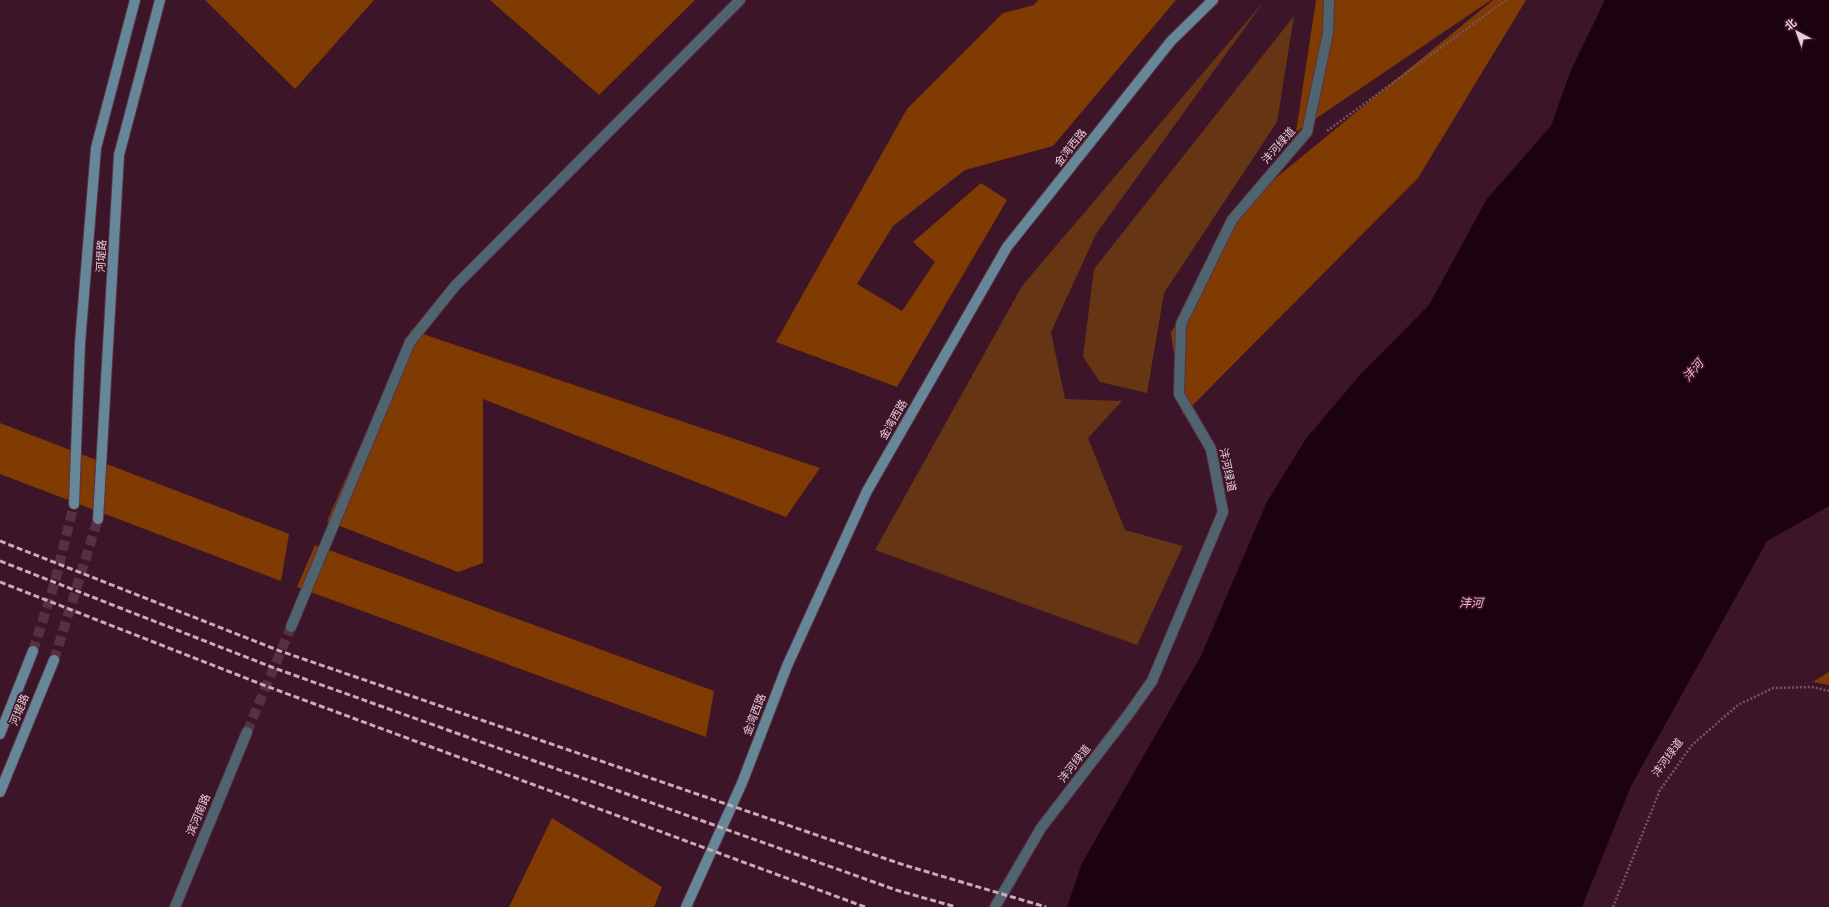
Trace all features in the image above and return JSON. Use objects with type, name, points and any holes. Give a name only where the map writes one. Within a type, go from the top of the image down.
[{"type":"main road","name":"河堤路","points":[[74,504],[80,343],[96,148],[135,0]]},
{"type":"main road","name":"河堤路","points":[[98,519],[119,155],[160,0]]},
{"type":"main road","name":"金湾西路","points":[[686,907],[742,783],[787,666],[867,491],[1007,246],[1171,41],[1213,0]]},
{"type":"main road","name":"河堤路","points":[[0,734],[33,651]]},
{"type":"main road","name":"河堤路","points":[[0,792],[54,660]]},
{"type":"street","points":[[291,627],[410,342],[455,286],[740,0]]},
{"type":"street","name":"沣河绿道","points":[[995,907],[1041,828],[1128,715],[1152,681],[1223,512],[1211,449],[1179,394],[1181,324],[1232,220],[1307,132],[1328,33],[1329,0]]},
{"type":"street","name":"滨河南路","points":[[175,907],[247,732]]},
{"type":"path","points":[[1323,134],[1506,0]]},
{"type":"path","name":"沣河绿道","points":[[1613,907],[1660,790],[1692,745],[1738,705],[1773,688],[1812,687],[1829,691]]},
{"type":"shaded area","points":[[205,0],[374,0],[295,89]]},
{"type":"shaded area","points":[[490,0],[695,0],[599,95]]},
{"type":"shaded area","points":[[1038,0],[1176,0],[1053,146],[965,170],[893,226],[857,284],[902,311],[935,262],[913,242],[981,183],[1007,200],[897,387],[776,342],[907,109],[1003,13],[1034,5]]},
{"type":"shaded area","points":[[1265,0],[1096,234],[1051,332],[1065,399],[1122,401],[1088,438],[1125,530],[1183,546],[1137,645],[875,550],[1022,286]]},
{"type":"shaded area","points":[[1316,0],[1491,0],[1296,132]]},
{"type":"shaded area","points":[[1493,0],[1526,0],[1418,178],[1183,415],[1171,333],[1238,209]]},
{"type":"shaded area","points":[[1294,16],[1277,122],[1164,293],[1147,393],[1100,382],[1083,357],[1094,269]]},
{"type":"shaded area","points":[[411,330],[820,468],[786,517],[483,399],[483,563],[458,572],[327,521]]},
{"type":"shaded area","points":[[0,423],[289,534],[281,581],[0,474]]},
{"type":"shaded area","points":[[315,545],[714,691],[706,737],[297,587]]},
{"type":"shaded area","points":[[1829,672],[1829,685],[1813,682]]},
{"type":"shaded area","points":[[552,818],[662,887],[654,907],[509,907]]},
{"type":"water","name":"沣河","points":[[1605,0],[1829,0],[1829,506],[1767,541],[1631,786],[1582,907],[1067,907],[1082,863],[1201,656],[1267,502],[1305,440],[1359,376],[1429,305],[1487,199],[1551,126],[1571,70]]},
{"type":"tunnel","points":[[33,651],[55,582],[74,504]]},
{"type":"tunnel","points":[[54,660],[98,519]]},
{"type":"tunnel","points":[[247,732],[291,627]]},
{"type":"railway","points":[[0,541],[280,651],[904,865],[1046,907]]},
{"type":"railway","points":[[0,561],[274,668],[896,890],[956,907]]},
{"type":"railway","points":[[0,582],[266,686],[865,907]]}]
